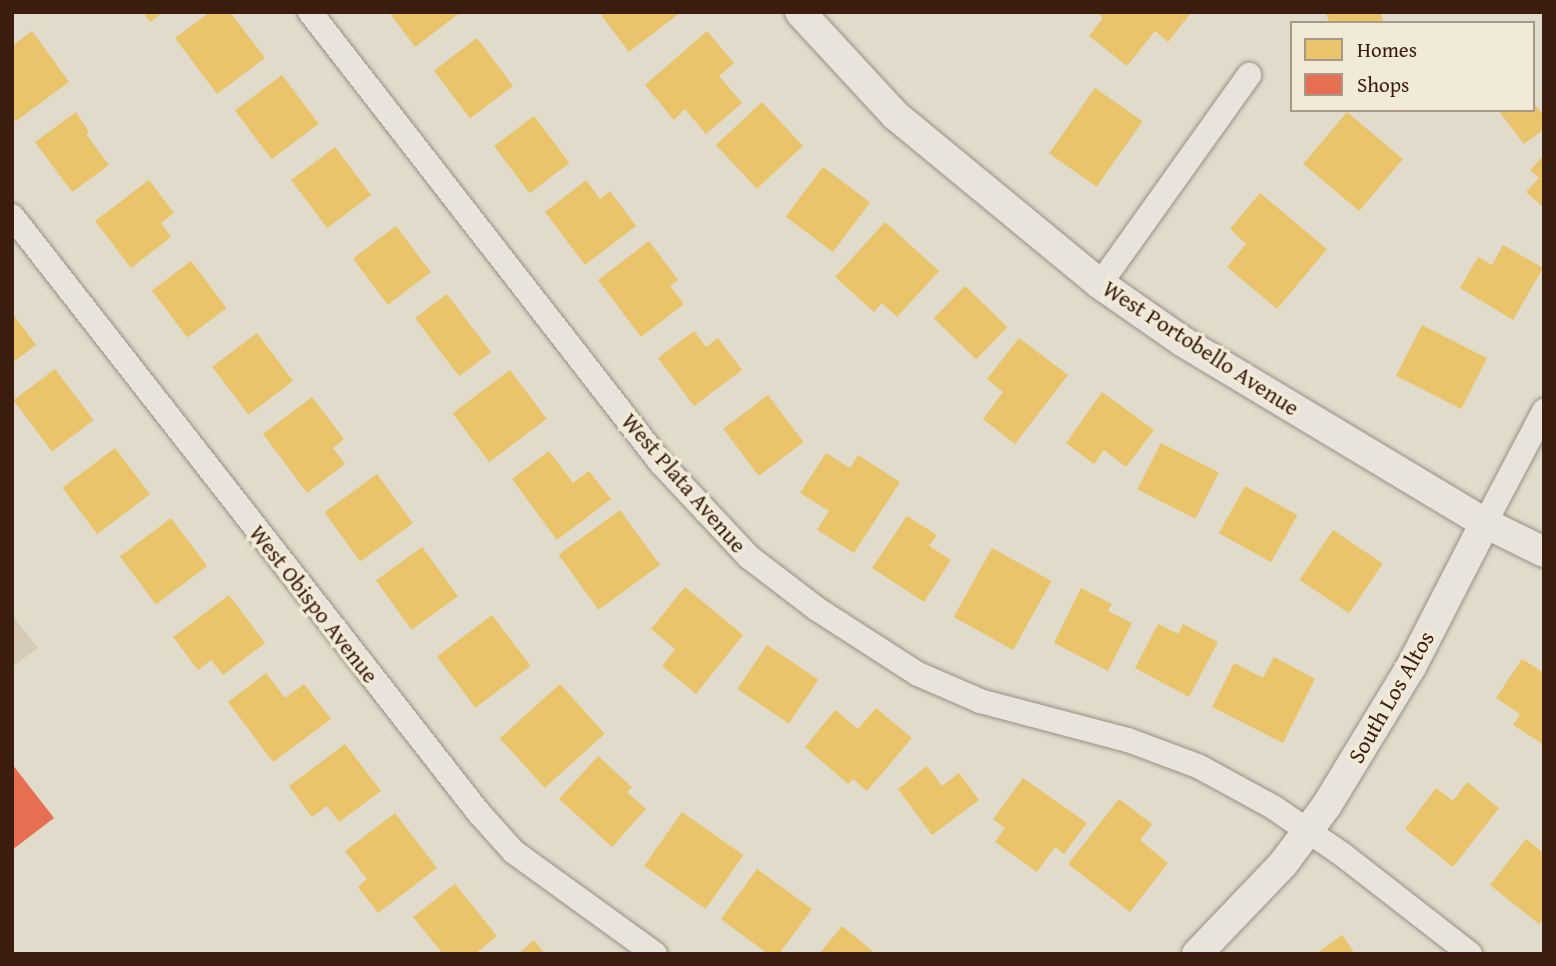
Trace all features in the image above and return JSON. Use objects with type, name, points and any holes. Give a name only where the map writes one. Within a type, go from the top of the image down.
[{"type":"street","name":"West Plata Avenue","points":[[310,12],[661,463],[749,557],[817,608],[918,674],[980,701],[1128,740],[1198,766],[1273,807],[1470,954]]},
{"type":"street","name":"West Portobello Avenue","points":[[800,12],[895,115],[1100,284],[1182,341],[1485,523],[1544,552]]},
{"type":"street","points":[[1100,284],[1249,75]]},
{"type":"street","name":"West Obispo Avenue","points":[[12,216],[479,813],[514,852],[655,954]]},
{"type":"street","name":"South Los Altos","points":[[1197,954],[1283,864],[1308,831],[1412,667],[1544,411]]},
{"type":"shaded area","points":[[12,615],[38,648],[12,667]]},
{"type":"building: Homes","points":[[143,12],[163,12],[150,22]]},
{"type":"building: Homes","points":[[210,12],[230,12],[265,58],[217,94],[175,38]]},
{"type":"building: Homes","points":[[389,12],[461,12],[415,47]]},
{"type":"building: Homes","points":[[599,12],[681,12],[629,52]]},
{"type":"building: Homes","points":[[1096,12],[1190,14],[1168,42],[1155,31],[1127,66],[1089,36],[1103,18]]},
{"type":"building: Homes","points":[[1325,12],[1380,12],[1383,21],[1329,21]]},
{"type":"building: Homes","points":[[32,31],[69,82],[16,121],[12,116],[12,46]]},
{"type":"building: Homes","points":[[707,31],[734,63],[719,76],[742,103],[706,134],[685,109],[674,120],[645,85]]},
{"type":"building: Homes","points":[[477,38],[513,86],[470,118],[434,70]]},
{"type":"building: Homes","points":[[282,75],[319,124],[272,159],[235,111]]},
{"type":"building: Homes","points":[[1095,88],[1143,121],[1097,187],[1049,154]]},
{"type":"building: Homes","points":[[762,102],[803,146],[757,189],[716,145]]},
{"type":"building: Homes","points":[[1535,105],[1544,116],[1544,129],[1524,144],[1500,112],[1535,112]]},
{"type":"building: Homes","points":[[76,112],[89,132],[86,134],[109,165],[72,192],[35,142]]},
{"type":"building: Homes","points":[[1347,112],[1403,159],[1359,211],[1303,164]]},
{"type":"building: Homes","points":[[534,116],[570,163],[530,193],[494,146]]},
{"type":"building: Homes","points":[[335,147],[371,195],[327,228],[291,180]]},
{"type":"building: Homes","points":[[1544,155],[1544,208],[1526,192],[1539,178],[1530,170]]},
{"type":"building: Homes","points":[[823,167],[870,203],[833,252],[786,217]]},
{"type":"building: Homes","points":[[149,180],[174,213],[161,223],[171,237],[131,268],[95,221]]},
{"type":"building: Homes","points":[[586,180],[600,199],[610,191],[636,226],[585,265],[545,212]]},
{"type":"building: Homes","points":[[1260,193],[1327,249],[1277,309],[1227,267],[1246,244],[1230,229]]},
{"type":"building: Homes","points":[[885,222],[939,271],[897,317],[882,303],[874,312],[835,277]]},
{"type":"building: Homes","points":[[396,226],[431,272],[388,305],[353,258]]},
{"type":"building: Homes","points":[[649,241],[678,280],[670,286],[684,304],[641,337],[598,280]]},
{"type":"building: Homes","points":[[1503,245],[1543,268],[1513,320],[1460,288],[1478,257],[1492,265]]},
{"type":"building: Homes","points":[[191,261],[227,308],[187,338],[152,290]]},
{"type":"building: Homes","points":[[965,286],[1007,327],[976,359],[934,318]]},
{"type":"building: Homes","points":[[447,294],[491,352],[459,376],[415,318]]},
{"type":"building: Homes","points":[[12,313],[36,345],[12,363]]},
{"type":"building: Homes","points":[[1422,325],[1487,358],[1461,409],[1396,376]]},
{"type":"building: Homes","points":[[694,331],[706,347],[718,338],[742,370],[694,406],[658,358]]},
{"type":"building: Homes","points":[[257,333],[293,381],[248,415],[212,367]]},
{"type":"building: Homes","points":[[1019,338],[1068,375],[1015,444],[983,419],[1003,392],[987,379]]},
{"type":"building: Homes","points":[[55,369],[94,420],[52,451],[13,400]]},
{"type":"building: Homes","points":[[510,370],[547,419],[489,462],[452,413]]},
{"type":"building: Homes","points":[[1102,392],[1154,430],[1126,467],[1104,450],[1094,464],[1066,443]]},
{"type":"building: Homes","points":[[768,395],[804,442],[759,476],[723,429]]},
{"type":"building: Homes","points":[[312,397],[344,439],[333,448],[345,464],[307,493],[263,434]]},
{"type":"building: Homes","points":[[1161,443],[1219,473],[1195,519],[1137,489]]},
{"type":"building: Homes","points":[[115,448],[150,494],[97,534],[62,488]]},
{"type":"building: Homes","points":[[549,451],[573,483],[589,471],[611,499],[557,540],[512,479]]},
{"type":"building: Homes","points":[[826,453],[850,468],[858,455],[900,482],[854,553],[817,530],[829,511],[800,493]]},
{"type":"building: Homes","points":[[377,474],[413,523],[360,562],[324,512]]},
{"type":"building: Homes","points":[[1245,486],[1297,515],[1271,562],[1219,533]]},
{"type":"building: Homes","points":[[620,510],[660,565],[598,610],[559,555]]},
{"type":"building: Homes","points":[[907,516],[937,535],[929,546],[951,560],[924,602],[872,568]]},
{"type":"building: Homes","points":[[171,518],[207,566],[156,604],[120,557]]},
{"type":"building: Homes","points":[[1333,530],[1383,564],[1349,613],[1299,580]]},
{"type":"building: Homes","points":[[422,547],[458,596],[412,630],[376,581]]},
{"type":"building: Homes","points":[[992,548],[1051,581],[1013,650],[954,617]]},
{"type":"building: Homes","points":[[685,587],[743,635],[696,694],[662,666],[675,649],[651,629]]},
{"type":"building: Homes","points":[[1081,588],[1112,604],[1108,611],[1132,623],[1108,671],[1054,643]]},
{"type":"building: Homes","points":[[229,595],[265,643],[223,675],[211,660],[198,670],[173,637]]},
{"type":"building: Homes","points":[[492,615],[531,666],[475,708],[437,657]]},
{"type":"building: Homes","points":[[1158,624],[1178,634],[1183,624],[1218,642],[1189,697],[1135,668]]},
{"type":"building: Homes","points":[[767,645],[818,680],[789,724],[737,689]]},
{"type":"building: Homes","points":[[1274,657],[1315,679],[1283,743],[1212,707],[1234,663],[1263,678]]},
{"type":"building: Homes","points":[[1522,659],[1544,673],[1544,745],[1513,725],[1520,714],[1496,698]]},
{"type":"building: Homes","points":[[266,673],[285,698],[304,684],[331,719],[273,762],[228,702]]},
{"type":"building: Homes","points":[[560,684],[605,734],[545,788],[500,738]]},
{"type":"building: Homes","points":[[876,708],[912,738],[867,791],[853,779],[848,784],[805,747],[835,710],[858,729]]},
{"type":"building: Homes","points":[[345,744],[381,791],[339,822],[327,806],[312,817],[289,786]]},
{"type":"building: Homes","points":[[598,756],[632,787],[627,792],[646,809],[612,847],[559,799]]},
{"type":"building: Homes","points":[[927,766],[942,786],[959,773],[979,800],[932,835],[898,789]]},
{"type":"building: Homes","points":[[1023,778],[1087,823],[1064,854],[1055,847],[1037,872],[995,842],[1005,828],[993,819]]},
{"type":"building: Homes","points":[[1467,782],[1499,808],[1453,867],[1405,829],[1436,788],[1453,801]]},
{"type":"building: Homes","points":[[1119,799],[1152,824],[1140,840],[1168,863],[1130,912],[1068,864]]},
{"type":"building: Homes","points":[[682,812],[743,855],[706,909],[644,866]]},
{"type":"building: Homes","points":[[395,813],[437,868],[378,913],[358,887],[367,879],[345,851]]},
{"type":"building: Homes","points":[[1526,839],[1544,853],[1544,918],[1539,924],[1490,885]]},
{"type":"building: Homes","points":[[757,869],[812,909],[779,954],[768,954],[721,919]]},
{"type":"building: Homes","points":[[455,884],[497,936],[475,954],[443,954],[413,917]]},
{"type":"building: Homes","points":[[842,926],[876,954],[819,954]]},
{"type":"building: Homes","points":[[1342,935],[1355,954],[1316,954]]},
{"type":"building: Homes","points":[[534,940],[545,954],[518,954]]},
{"type":"building: Shops","points":[[12,764],[54,818],[12,850]]}]
